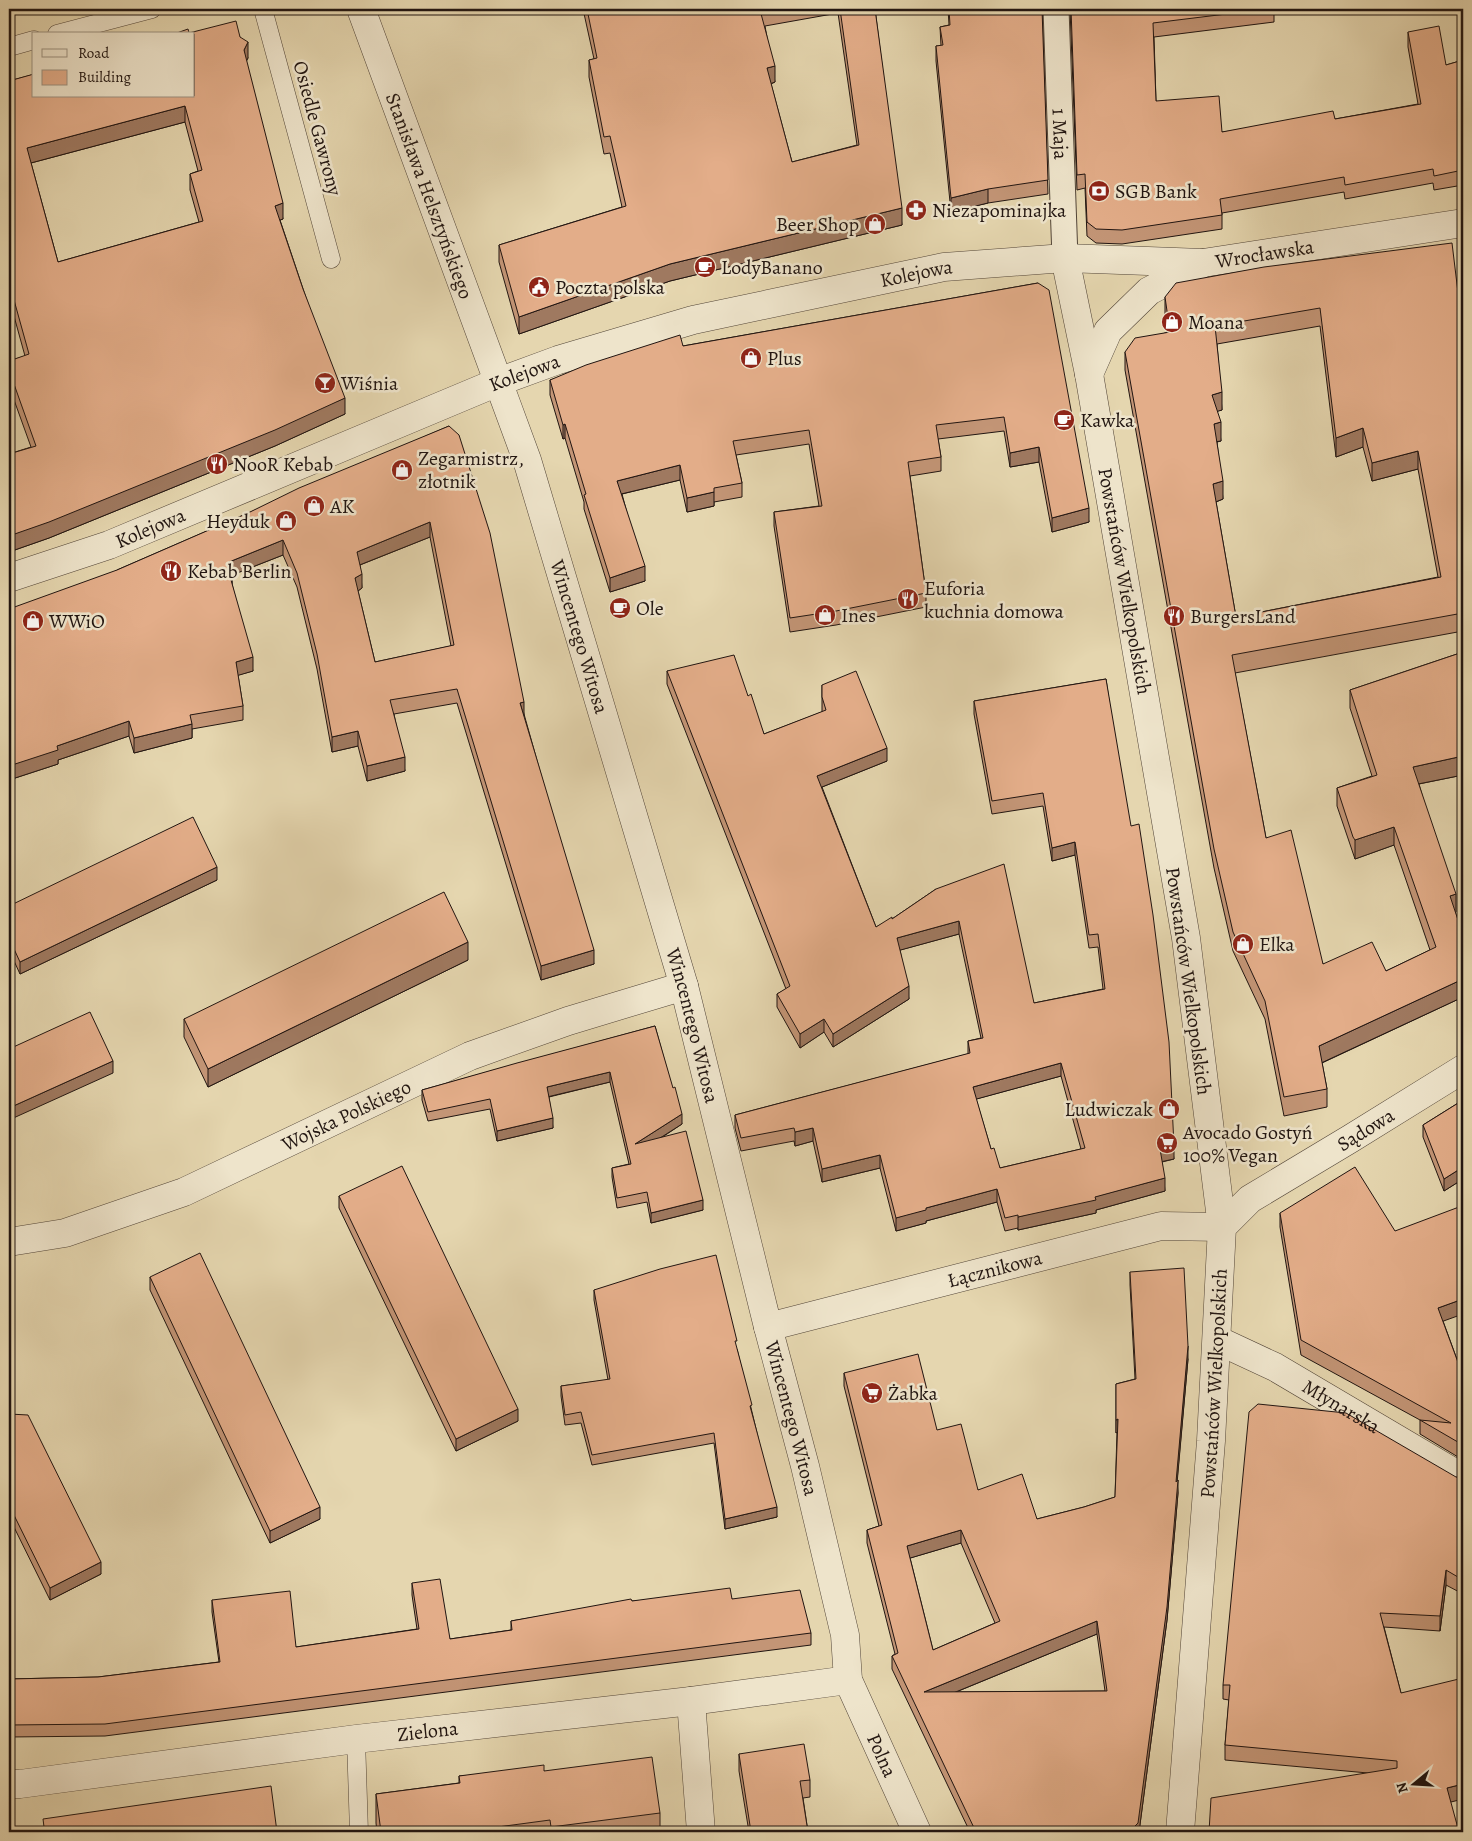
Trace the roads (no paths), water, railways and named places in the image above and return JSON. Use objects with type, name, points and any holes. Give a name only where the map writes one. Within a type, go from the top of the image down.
[{"type":"street","name":"Stanisława Helsztyńskiego","points":[[361,9],[498,382]]},
{"type":"street","name":"1 Maja","points":[[1056,9],[1065,258]]},
{"type":"street","name":"Wrocławska","points":[[1065,258],[1203,263],[1463,223]]},
{"type":"street","name":"Kolejowa","points":[[9,578],[109,545],[498,382],[558,360],[693,320],[944,267],[1065,258]]},
{"type":"street","name":"Powstańców Wielkopolskich","points":[[1065,258],[1089,374],[1186,938],[1222,1227],[1217,1340],[1180,1832]]},
{"type":"street","points":[[1089,374],[1108,331],[1149,290],[1203,263]]},
{"type":"street","name":"Wincentego Witosa","points":[[498,382],[526,460],[684,986],[768,1327],[805,1466],[845,1635],[848,1680]]},
{"type":"street","name":"Wojska Polskiego","points":[[9,1242],[65,1233],[184,1192],[470,1056],[568,1021],[684,986]]},
{"type":"street","name":"Sądowa","points":[[1222,1227],[1250,1198],[1350,1139],[1463,1068]]},
{"type":"street","name":"Łącznikowa","points":[[768,1327],[1161,1226],[1222,1227]]},
{"type":"street","name":"Młynarska","points":[[1217,1340],[1275,1367],[1463,1478]]},
{"type":"street","name":"Zielona","points":[[9,1784],[356,1739],[691,1701],[848,1680]]},
{"type":"street","name":"Polna","points":[[848,1680],[917,1832]]},
{"type":"street","points":[[691,1701],[701,1832]]},
{"type":"lane","points":[[65,32],[152,9]]},
{"type":"lane","name":"Osiedle Gawrony","points":[[263,9],[331,259]]},
{"type":"lane","points":[[9,46],[32,40]]},
{"type":"lane","points":[[356,1739],[359,1832]]},
{"type":"place","name":"SGB Bank","points":[[1099,191]]},
{"type":"place","name":"Niezapominajka","points":[[916,210]]},
{"type":"place","name":"Beer Shop","points":[[875,224]]},
{"type":"place","name":"LodyBanano","points":[[705,267]]},
{"type":"place","name":"Poczta polska","points":[[539,287]]},
{"type":"place","name":"Moana","points":[[1172,322]]},
{"type":"place","name":"Plus","points":[[751,358]]},
{"type":"place","name":"Wiśnia","points":[[325,383]]},
{"type":"place","name":"Kawka","points":[[1064,420]]},
{"type":"place","name":"NooR Kebab","points":[[217,464]]},
{"type":"place","name":"Zegarmistrz, złotnik","points":[[402,470]]},
{"type":"place","name":"AK","points":[[314,506]]},
{"type":"place","name":"Heyduk","points":[[286,521]]},
{"type":"place","name":"Kebab Berlin","points":[[171,571]]},
{"type":"place","name":"Euforia kuchnia domowa","points":[[908,599]]},
{"type":"place","name":"Ole","points":[[620,608]]},
{"type":"place","name":"Ines","points":[[825,615]]},
{"type":"place","name":"BurgersLand","points":[[1174,616]]},
{"type":"place","name":"WWiO","points":[[33,621]]},
{"type":"place","name":"Elka","points":[[1243,944]]},
{"type":"place","name":"Ludwiczak","points":[[1169,1109]]},
{"type":"place","name":"Avocado Gostyń 100% Vegan","points":[[1167,1143]]},
{"type":"place","name":"Żabka","points":[[872,1393]]}]
